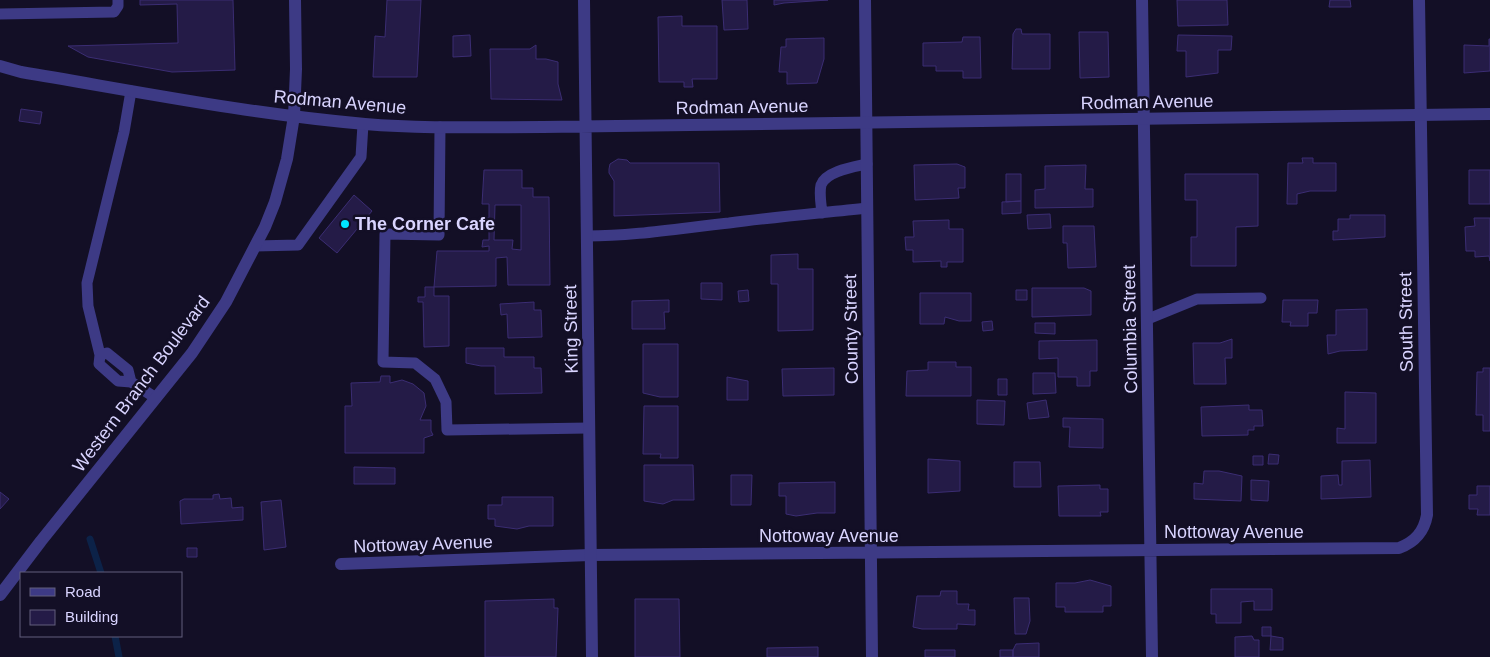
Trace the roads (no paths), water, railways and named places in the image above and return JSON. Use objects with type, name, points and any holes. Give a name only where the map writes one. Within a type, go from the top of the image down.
[{"type":"street","name":"Western Branch Boulevard","points":[[0,595],[192,353],[226,302],[265,227],[275,202],[287,158],[294,116],[296,69],[295,0]]},
{"type":"street","name":"King Street","points":[[584,0],[592,657]]},
{"type":"street","name":"County Street","points":[[865,0],[872,657]]},
{"type":"street","name":"Columbia Street","points":[[1142,0],[1152,657]]},
{"type":"street","name":"South Street","points":[[1317,549],[1399,548],[1409,544],[1420,535],[1426,523],[1419,0]]},
{"type":"street","name":"Rodman Avenue","points":[[0,66],[21,72],[249,111],[363,124],[440,128],[1490,114]]},
{"type":"street","name":"Nottoway Avenue","points":[[341,564],[590,555],[1317,549]]},
{"type":"lane","points":[[0,14],[114,12],[118,3]]},
{"type":"lane","points":[[131,91],[124,132],[87,283],[88,306],[100,355],[107,353],[128,370],[131,382],[156,398]]},
{"type":"lane","points":[[255,246],[298,245],[361,158],[363,124]]},
{"type":"lane","points":[[440,128],[439,235],[385,234],[383,362],[415,363],[435,379],[446,402],[447,430],[589,428]]},
{"type":"lane","points":[[822,213],[820,199],[821,185],[824,180],[828,176],[841,171],[867,164]]},
{"type":"lane","points":[[587,236],[614,236],[667,231],[867,208]]},
{"type":"lane","points":[[1148,319],[1197,299],[1261,298]]},
{"type":"waterway","points":[[90,539],[101,572]]},
{"type":"waterway","points":[[115,637],[119,657]]},
{"type":"place","name":"The Corner Cafe","points":[[345,224]]}]
